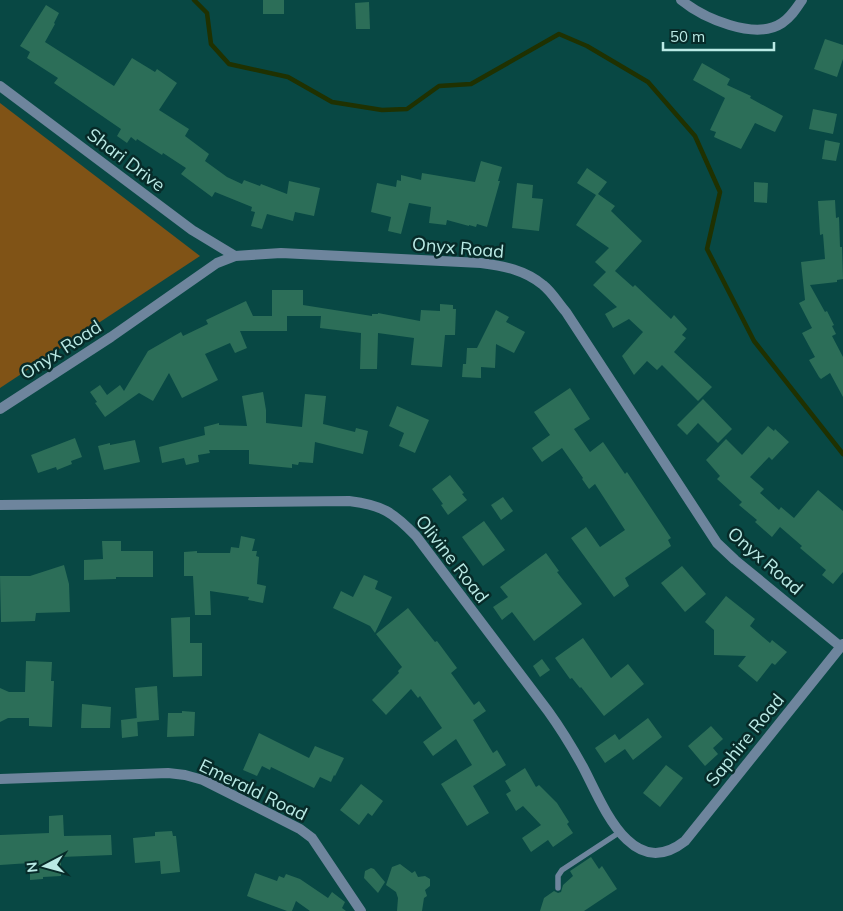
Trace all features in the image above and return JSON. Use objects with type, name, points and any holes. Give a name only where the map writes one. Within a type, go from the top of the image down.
[{"type":"street","points":[[681,0],[694,10],[730,25],[749,30],[764,30],[780,24],[792,14],[802,0]]},
{"type":"street","name":"Shari Drive","points":[[0,86],[192,230],[235,256]]},
{"type":"street","name":"Onyx Road","points":[[0,409],[111,337],[217,264],[235,256],[281,253],[481,263],[506,266],[526,273],[544,285],[566,312],[717,543],[735,560],[842,645]]},
{"type":"street","name":"Olivine Road","points":[[0,506],[349,501],[367,503],[384,509],[400,520],[416,536],[548,711],[564,734],[609,816],[620,832],[633,846],[641,850],[660,853],[669,851]]},
{"type":"street","name":"Saphire Road","points":[[669,851],[685,841],[842,645]]},
{"type":"street","name":"Emerald Road","points":[[0,779],[168,773],[203,780],[300,829],[312,838],[361,911]]},
{"type":"lane","points":[[558,888],[558,876],[562,870],[620,832]]},
{"type":"shaded area","points":[[0,103],[200,256],[0,388]]},
{"type":"building","points":[[263,0],[284,0],[284,14],[263,14]]},
{"type":"building","points":[[369,2],[370,29],[356,29],[355,3]]},
{"type":"building","points":[[46,5],[59,13],[45,42],[114,86],[132,58],[155,72],[157,69],[177,83],[159,110],[189,129],[185,136],[209,154],[205,161],[227,177],[242,184],[244,180],[287,194],[289,181],[320,188],[314,216],[295,212],[293,221],[267,214],[262,229],[251,226],[255,212],[251,211],[252,207],[215,192],[212,197],[181,174],[186,168],[163,153],[162,155],[137,139],[136,141],[131,137],[127,143],[117,136],[121,129],[54,83],[58,78],[27,58],[30,52],[20,46]]},
{"type":"building","points":[[825,39],[843,45],[843,59],[837,77],[814,69]]},
{"type":"building","points":[[702,63],[730,79],[727,85],[751,96],[750,98],[783,116],[775,132],[755,123],[741,149],[714,137],[716,132],[710,130],[725,98],[693,80]]},
{"type":"building","points":[[813,109],[837,114],[833,134],[809,129]]},
{"type":"building","points":[[825,140],[840,143],[836,161],[822,159]]},
{"type":"building","points":[[481,161],[502,167],[487,227],[477,224],[476,227],[469,226],[447,220],[446,225],[429,223],[431,207],[409,203],[401,234],[388,231],[391,217],[371,212],[377,183],[396,187],[397,180],[401,181],[401,175],[421,180],[422,173],[475,182]]},
{"type":"building","points":[[587,168],[607,182],[598,194],[615,206],[611,211],[642,241],[615,271],[633,287],[635,285],[671,319],[674,315],[687,329],[682,335],[686,338],[674,352],[712,387],[698,401],[662,365],[657,370],[647,361],[634,375],[622,356],[643,332],[629,319],[613,328],[605,314],[617,307],[593,285],[606,272],[595,262],[609,248],[576,225],[596,195],[577,183]]},
{"type":"building","points":[[754,182],[768,183],[767,203],[754,202]]},
{"type":"building","points":[[517,183],[533,185],[532,198],[543,199],[539,231],[512,228]]},
{"type":"building","points":[[835,200],[836,218],[839,217],[843,279],[837,280],[837,282],[810,285],[834,325],[832,326],[836,334],[832,336],[843,357],[843,397],[830,373],[821,379],[809,360],[815,357],[802,333],[812,328],[799,303],[805,300],[801,262],[825,259],[823,234],[820,235],[818,201]]},
{"type":"building","points":[[272,290],[303,290],[303,305],[372,316],[372,314],[378,313],[420,321],[421,310],[440,311],[440,304],[453,305],[453,309],[456,309],[455,335],[445,335],[442,367],[411,365],[414,338],[378,333],[377,369],[360,369],[361,333],[320,328],[321,316],[287,316],[287,331],[240,331],[247,348],[235,353],[230,343],[205,354],[218,380],[182,398],[169,373],[153,401],[139,393],[105,417],[95,403],[97,402],[90,392],[100,385],[107,395],[120,385],[124,391],[148,351],[181,332],[183,336],[208,324],[206,320],[246,301],[253,316],[272,316]]},
{"type":"building","points":[[496,310],[509,317],[506,322],[525,332],[514,353],[496,344],[495,368],[481,367],[481,378],[462,377],[463,364],[466,364],[467,348],[477,348]]},
{"type":"building","points":[[570,388],[590,419],[574,429],[590,452],[603,442],[625,474],[627,472],[671,538],[668,540],[671,546],[625,578],[629,586],[614,597],[571,538],[586,527],[600,547],[625,530],[595,484],[589,489],[562,448],[542,462],[532,448],[550,435],[534,412]]},
{"type":"building","points":[[263,392],[266,423],[302,427],[305,394],[326,396],[323,424],[355,432],[356,428],[368,431],[363,454],[315,442],[313,463],[299,462],[298,465],[292,464],[292,468],[249,464],[249,450],[209,450],[210,453],[198,455],[199,462],[186,465],[184,458],[162,463],[159,447],[205,435],[204,427],[219,423],[219,425],[247,426],[242,396]]},
{"type":"building","points":[[703,399],[732,429],[718,443],[698,423],[687,435],[677,425]]},
{"type":"building","points":[[397,406],[429,420],[415,453],[399,446],[404,433],[389,426]]},
{"type":"building","points":[[768,426],[774,431],[775,429],[789,442],[772,460],[769,457],[750,477],[764,489],[760,493],[779,510],[781,507],[794,518],[818,490],[843,511],[843,572],[833,584],[822,575],[826,570],[800,548],[802,546],[780,527],[772,537],[755,522],[757,520],[739,505],[742,502],[717,479],[720,476],[706,460],[726,439],[742,455]]},
{"type":"building","points":[[75,438],[82,457],[71,461],[72,464],[57,470],[56,467],[38,473],[31,455]]},
{"type":"building","points":[[135,440],[140,462],[104,470],[98,446]]},
{"type":"building","points":[[450,475],[467,500],[448,515],[441,505],[443,504],[432,489]]},
{"type":"building","points":[[503,497],[513,511],[501,520],[491,505]]},
{"type":"building","points":[[484,521],[505,550],[483,566],[462,537]]},
{"type":"building","points":[[241,536],[255,539],[252,551],[257,551],[256,556],[259,557],[257,584],[266,586],[263,603],[248,600],[249,597],[210,591],[211,615],[195,615],[193,576],[184,576],[184,552],[230,553],[231,547],[239,548]]},
{"type":"building","points":[[102,541],[121,541],[121,551],[153,551],[153,577],[116,577],[116,579],[84,580],[84,560],[103,559]]},
{"type":"building","points":[[546,553],[559,571],[557,572],[582,604],[534,641],[512,612],[502,620],[493,607],[508,597],[500,587]]},
{"type":"building","points":[[64,565],[69,584],[70,612],[36,613],[35,621],[1,622],[0,576],[30,576]]},
{"type":"building","points":[[682,566],[706,594],[685,612],[661,583]]},
{"type":"building","points":[[364,575],[378,581],[375,589],[392,597],[375,633],[370,626],[333,608],[341,591],[353,597]]},
{"type":"building","points":[[726,596],[755,619],[750,626],[770,643],[772,640],[787,652],[775,665],[772,663],[757,682],[738,666],[746,656],[714,655],[714,630],[705,622]]},
{"type":"building","points":[[408,608],[435,642],[437,641],[457,668],[451,673],[474,705],[479,701],[486,711],[473,720],[493,753],[497,750],[506,765],[473,786],[489,813],[467,826],[441,784],[472,765],[456,739],[433,756],[423,742],[442,728],[420,696],[418,698],[411,689],[386,715],[372,700],[399,673],[398,671],[402,667],[376,634]]},
{"type":"building","points":[[190,617],[190,643],[202,643],[202,676],[173,677],[171,618]]},
{"type":"building","points":[[583,638],[611,678],[628,664],[644,684],[604,716],[581,687],[572,678],[570,679],[555,658]]},
{"type":"building","points":[[542,659],[550,670],[540,677],[533,666]]},
{"type":"building","points":[[26,661],[52,662],[51,681],[54,681],[52,727],[29,726],[29,718],[8,718],[0,722],[0,688],[9,692],[25,692]]},
{"type":"building","points":[[157,686],[159,720],[137,722],[135,688]]},
{"type":"building","points":[[82,704],[111,707],[110,728],[81,728]]},
{"type":"building","points":[[182,711],[195,712],[194,736],[167,737],[168,713],[182,713]]},
{"type":"building","points":[[137,718],[138,736],[122,738],[121,720]]},
{"type":"building","points":[[648,718],[662,737],[633,760],[625,749],[605,763],[595,748],[615,734],[619,740]]},
{"type":"building","points":[[711,726],[723,739],[713,748],[718,754],[705,766],[688,746]]},
{"type":"building","points":[[259,733],[309,758],[315,746],[344,758],[331,782],[320,777],[314,788],[271,767],[270,770],[262,766],[257,776],[243,770]]},
{"type":"building","points":[[666,765],[683,778],[660,807],[643,793]]},
{"type":"building","points":[[525,768],[536,787],[539,785],[557,803],[569,822],[567,824],[573,833],[553,847],[548,840],[531,852],[522,838],[541,825],[523,806],[516,811],[506,794],[511,791],[505,781]]},
{"type":"building","points":[[361,784],[383,801],[372,816],[368,813],[359,825],[340,810]]},
{"type":"building","points":[[63,815],[64,836],[111,835],[112,855],[61,857],[61,876],[43,877],[43,879],[30,880],[30,863],[0,865],[0,835],[49,833],[49,816]]},
{"type":"building","points":[[172,831],[173,836],[176,836],[180,872],[161,874],[160,861],[135,863],[133,838],[155,836],[155,832]]},
{"type":"building","points":[[591,857],[599,869],[602,866],[617,889],[584,911],[540,911],[544,898],[554,891],[561,892],[563,885],[573,876],[570,871]]},
{"type":"building","points":[[400,864],[412,873],[415,871],[418,877],[425,876],[430,879],[430,886],[425,890],[427,896],[424,898],[422,911],[397,911],[398,898],[396,892],[386,885],[392,867]]},
{"type":"building","points":[[371,868],[385,882],[378,893],[364,878],[365,871]]},
{"type":"building","points":[[255,873],[277,881],[279,876],[284,878],[286,874],[300,879],[328,898],[332,892],[345,902],[342,908],[346,911],[310,911],[296,901],[292,911],[287,911],[247,896]]},
{"type":"waterway","points":[[194,0],[207,13],[211,44],[229,64],[288,77],[332,102],[382,110],[407,109],[439,86],[471,84],[559,34],[587,46],[648,82],[695,136],[720,192],[707,249],[754,341],[843,454]]}]
